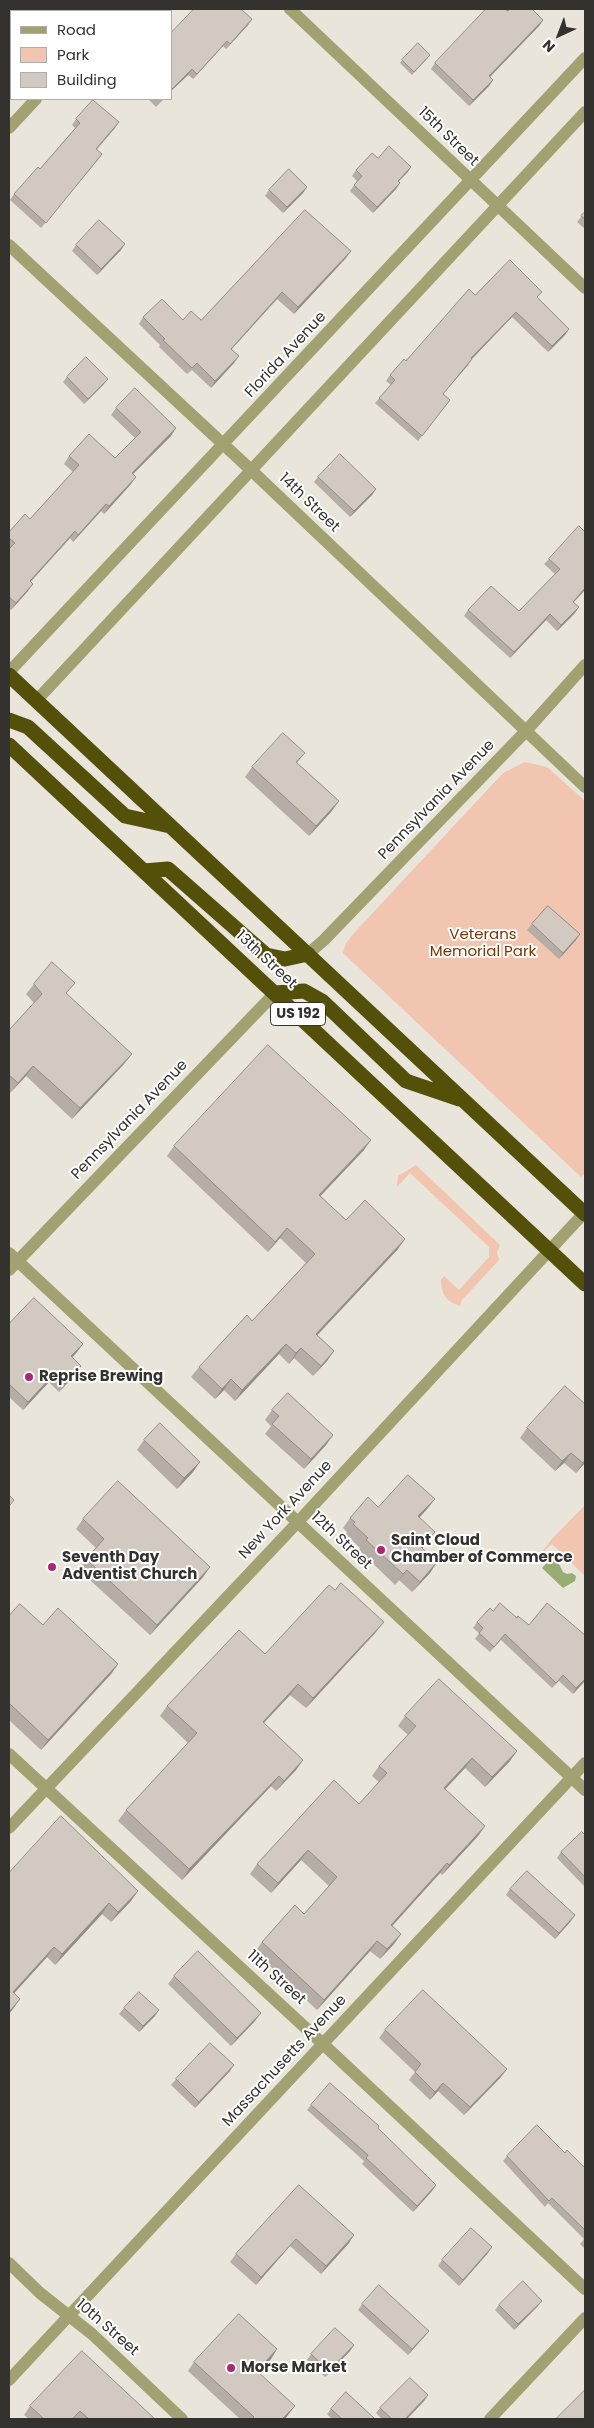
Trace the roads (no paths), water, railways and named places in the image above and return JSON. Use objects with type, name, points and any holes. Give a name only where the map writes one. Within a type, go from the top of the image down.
[{"type":"highway","points":[[9,674],[585,1213]]},
{"type":"highway","points":[[9,692],[36,701]]},
{"type":"highway","points":[[9,720],[28,728],[125,816],[172,827]]},
{"type":"highway","name":"13th Street","points":[[9,745],[585,1284]]},
{"type":"highway","points":[[144,871],[168,869],[266,955],[285,959],[308,954]]},
{"type":"highway","points":[[275,992],[304,991],[322,1001],[406,1081],[465,1101]]},
{"type":"street","name":"15th Street","points":[[290,9],[585,288]]},
{"type":"street","name":"Florida Avenue","points":[[9,674],[585,58]]},
{"type":"street","points":[[9,128],[35,100]]},
{"type":"street","points":[[36,701],[585,112]]},
{"type":"street","name":"14th Street","points":[[9,245],[224,444],[585,787]]},
{"type":"street","name":"Pennsylvania Avenue","points":[[308,954],[324,940],[526,731],[585,666]]},
{"type":"street","name":"Pennsylvania Avenue","points":[[12,1262],[275,992]]},
{"type":"street","name":"New York Avenue","points":[[9,1828],[297,1523],[585,1213]]},
{"type":"street","name":"12th Street","points":[[12,1262],[585,1790]]},
{"type":"street","name":"11th Street","points":[[9,1754],[45,1790],[323,2044],[585,2289]]},
{"type":"street","name":"Massachusetts Avenue","points":[[9,2380],[585,1763]]},
{"type":"street","name":"10th Street","points":[[9,2263],[92,2334],[182,2419]]},
{"type":"street","points":[[490,2419],[585,2318]]},
{"type":"place","name":"Reprise Brewing","points":[[29,1377]]},
{"type":"place","name":"Saint Cloud Chamber of Commerce","points":[[381,1550]]},
{"type":"place","name":"Seventh Day Adventist Church","points":[[52,1567]]},
{"type":"place","name":"Morse Market","points":[[231,2368]]},
{"type":"park label","name":"Veterans Memorial Park","points":[[483,944]]}]
